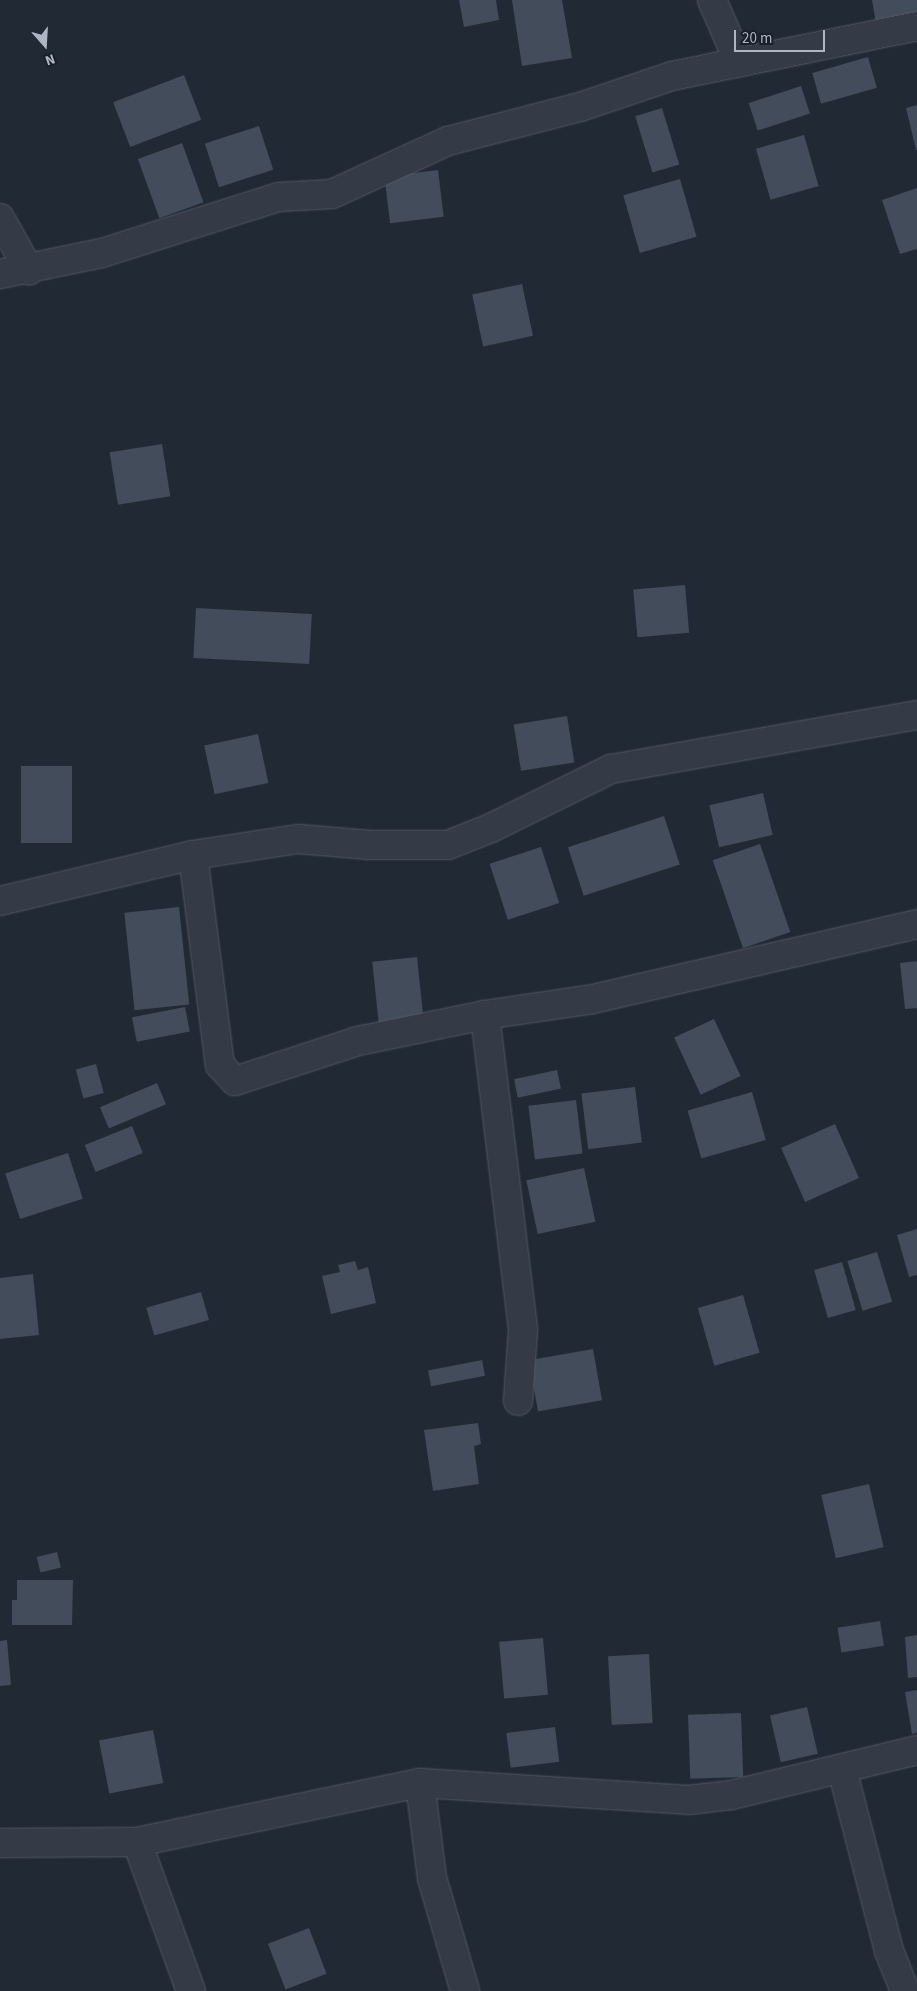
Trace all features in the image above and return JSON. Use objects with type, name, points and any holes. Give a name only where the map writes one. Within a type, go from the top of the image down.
[{"type":"street","points":[[712,0],[739,62]]},
{"type":"street","points":[[0,274],[29,270],[102,253],[279,197],[332,194],[448,141],[583,106],[672,76],[917,26]]},
{"type":"street","points":[[0,218],[29,270]]},
{"type":"street","points":[[0,901],[193,855],[298,839],[371,845],[448,845],[492,828],[611,769],[917,715]]},
{"type":"street","points":[[193,855],[220,1065],[235,1080],[358,1041],[485,1015],[593,999],[917,924]]},
{"type":"street","points":[[485,1015],[523,1330],[518,1400]]},
{"type":"street","points":[[0,1843],[138,1842],[420,1783],[688,1800],[731,1795],[792,1778],[842,1769],[917,1750]]},
{"type":"street","points":[[842,1769],[889,1951],[905,1991]]},
{"type":"street","points":[[420,1783],[432,1878],[465,1991]]},
{"type":"street","points":[[138,1842],[191,1991]]},
{"type":"building","points":[[459,0],[496,0],[499,20],[464,27]]},
{"type":"building","points":[[512,0],[562,0],[572,58],[522,66]]},
{"type":"building","points":[[872,0],[917,0],[917,16],[876,24]]},
{"type":"building","points":[[868,57],[877,88],[821,104],[812,73]]},
{"type":"building","points":[[184,75],[201,120],[130,147],[113,102]]},
{"type":"building","points":[[801,86],[810,114],[758,131],[749,103]]},
{"type":"building","points":[[917,105],[917,150],[916,150],[906,108]]},
{"type":"building","points":[[662,108],[679,164],[652,173],[635,116]]},
{"type":"building","points":[[259,126],[273,170],[219,187],[205,144]]},
{"type":"building","points":[[804,135],[819,186],[771,200],[756,149]]},
{"type":"building","points":[[182,143],[204,202],[159,218],[138,159]]},
{"type":"building","points":[[438,170],[444,217],[390,223],[384,177]]},
{"type":"building","points":[[680,179],[697,237],[640,253],[623,195]]},
{"type":"building","points":[[917,188],[917,249],[900,254],[882,200]]},
{"type":"building","points":[[522,284],[533,336],[483,346],[472,295]]},
{"type":"building","points":[[162,444],[170,496],[118,505],[110,452]]},
{"type":"building","points":[[685,585],[689,633],[637,637],[633,590]]},
{"type":"building","points":[[196,608],[312,614],[309,664],[193,658]]},
{"type":"building","points":[[567,716],[574,762],[521,771],[514,724]]},
{"type":"building","points":[[258,734],[268,783],[215,794],[204,745]]},
{"type":"building","points":[[21,766],[72,766],[72,843],[21,843]]},
{"type":"building","points":[[763,793],[773,835],[719,847],[709,805]]},
{"type":"building","points":[[664,816],[680,865],[584,896],[568,847]]},
{"type":"building","points":[[760,844],[790,932],[743,948],[713,860]]},
{"type":"building","points":[[541,847],[559,903],[508,920],[490,864]]},
{"type":"building","points":[[179,907],[189,1004],[135,1010],[124,913]]},
{"type":"building","points":[[417,957],[424,1020],[379,1024],[372,962]]},
{"type":"building","points":[[917,961],[917,1008],[905,1009],[900,963]]},
{"type":"building","points":[[185,1007],[190,1032],[137,1042],[132,1017]]},
{"type":"building","points":[[714,1019],[741,1076],[701,1095],[674,1038]]},
{"type":"building","points":[[96,1064],[104,1093],[83,1098],[76,1069]]},
{"type":"building","points":[[557,1070],[561,1089],[518,1098],[514,1079]]},
{"type":"building","points":[[157,1083],[166,1104],[109,1128],[100,1107]]},
{"type":"building","points":[[635,1087],[642,1143],[588,1149],[581,1094]]},
{"type":"building","points":[[752,1092],[766,1140],[701,1159],[688,1110]]},
{"type":"building","points":[[576,1100],[583,1154],[535,1159],[528,1106]]},
{"type":"building","points":[[835,1124],[859,1178],[805,1202],[781,1148]]},
{"type":"building","points":[[132,1126],[143,1153],[96,1172],[85,1145]]},
{"type":"building","points":[[68,1153],[83,1199],[20,1219],[5,1173]]},
{"type":"building","points":[[584,1168],[595,1222],[538,1234],[526,1180]]},
{"type":"building","points":[[917,1229],[917,1275],[909,1277],[897,1235]]},
{"type":"building","points":[[877,1252],[892,1302],[863,1311],[847,1261]]},
{"type":"building","points":[[355,1261],[358,1270],[368,1267],[376,1303],[331,1314],[322,1276],[340,1272],[338,1265]]},
{"type":"building","points":[[842,1262],[856,1310],[828,1318],[814,1270]]},
{"type":"building","points":[[33,1274],[39,1335],[0,1339],[0,1278]]},
{"type":"building","points":[[201,1292],[209,1320],[154,1336],[146,1308]]},
{"type":"building","points":[[743,1295],[760,1353],[714,1366],[698,1308]]},
{"type":"building","points":[[593,1349],[602,1400],[538,1411],[529,1360]]},
{"type":"building","points":[[482,1360],[485,1376],[431,1386],[428,1370]]},
{"type":"building","points":[[478,1423],[481,1444],[474,1446],[479,1484],[433,1491],[424,1430]]},
{"type":"building","points":[[869,1484],[884,1547],[836,1558],[821,1495]]},
{"type":"building","points":[[57,1552],[61,1568],[40,1573],[37,1557]]},
{"type":"building","points":[[17,1580],[73,1580],[72,1625],[12,1625],[12,1600],[17,1600]]},
{"type":"building","points":[[880,1621],[884,1646],[841,1652],[838,1628]]},
{"type":"building","points":[[917,1635],[917,1677],[908,1678],[905,1637]]},
{"type":"building","points":[[543,1638],[548,1695],[504,1699],[499,1642]]},
{"type":"building","points":[[7,1640],[11,1685],[0,1686],[0,1641]]},
{"type":"building","points":[[649,1654],[653,1723],[612,1725],[608,1656]]},
{"type":"building","points":[[917,1690],[917,1733],[912,1734],[905,1692]]},
{"type":"building","points":[[807,1707],[818,1754],[781,1762],[770,1716]]},
{"type":"building","points":[[741,1713],[743,1777],[690,1779],[688,1715]]},
{"type":"building","points":[[555,1727],[559,1762],[511,1768],[506,1733]]},
{"type":"building","points":[[153,1730],[163,1783],[109,1794],[99,1740]]},
{"type":"building","points":[[309,1928],[327,1974],[285,1990],[268,1944]]}]
